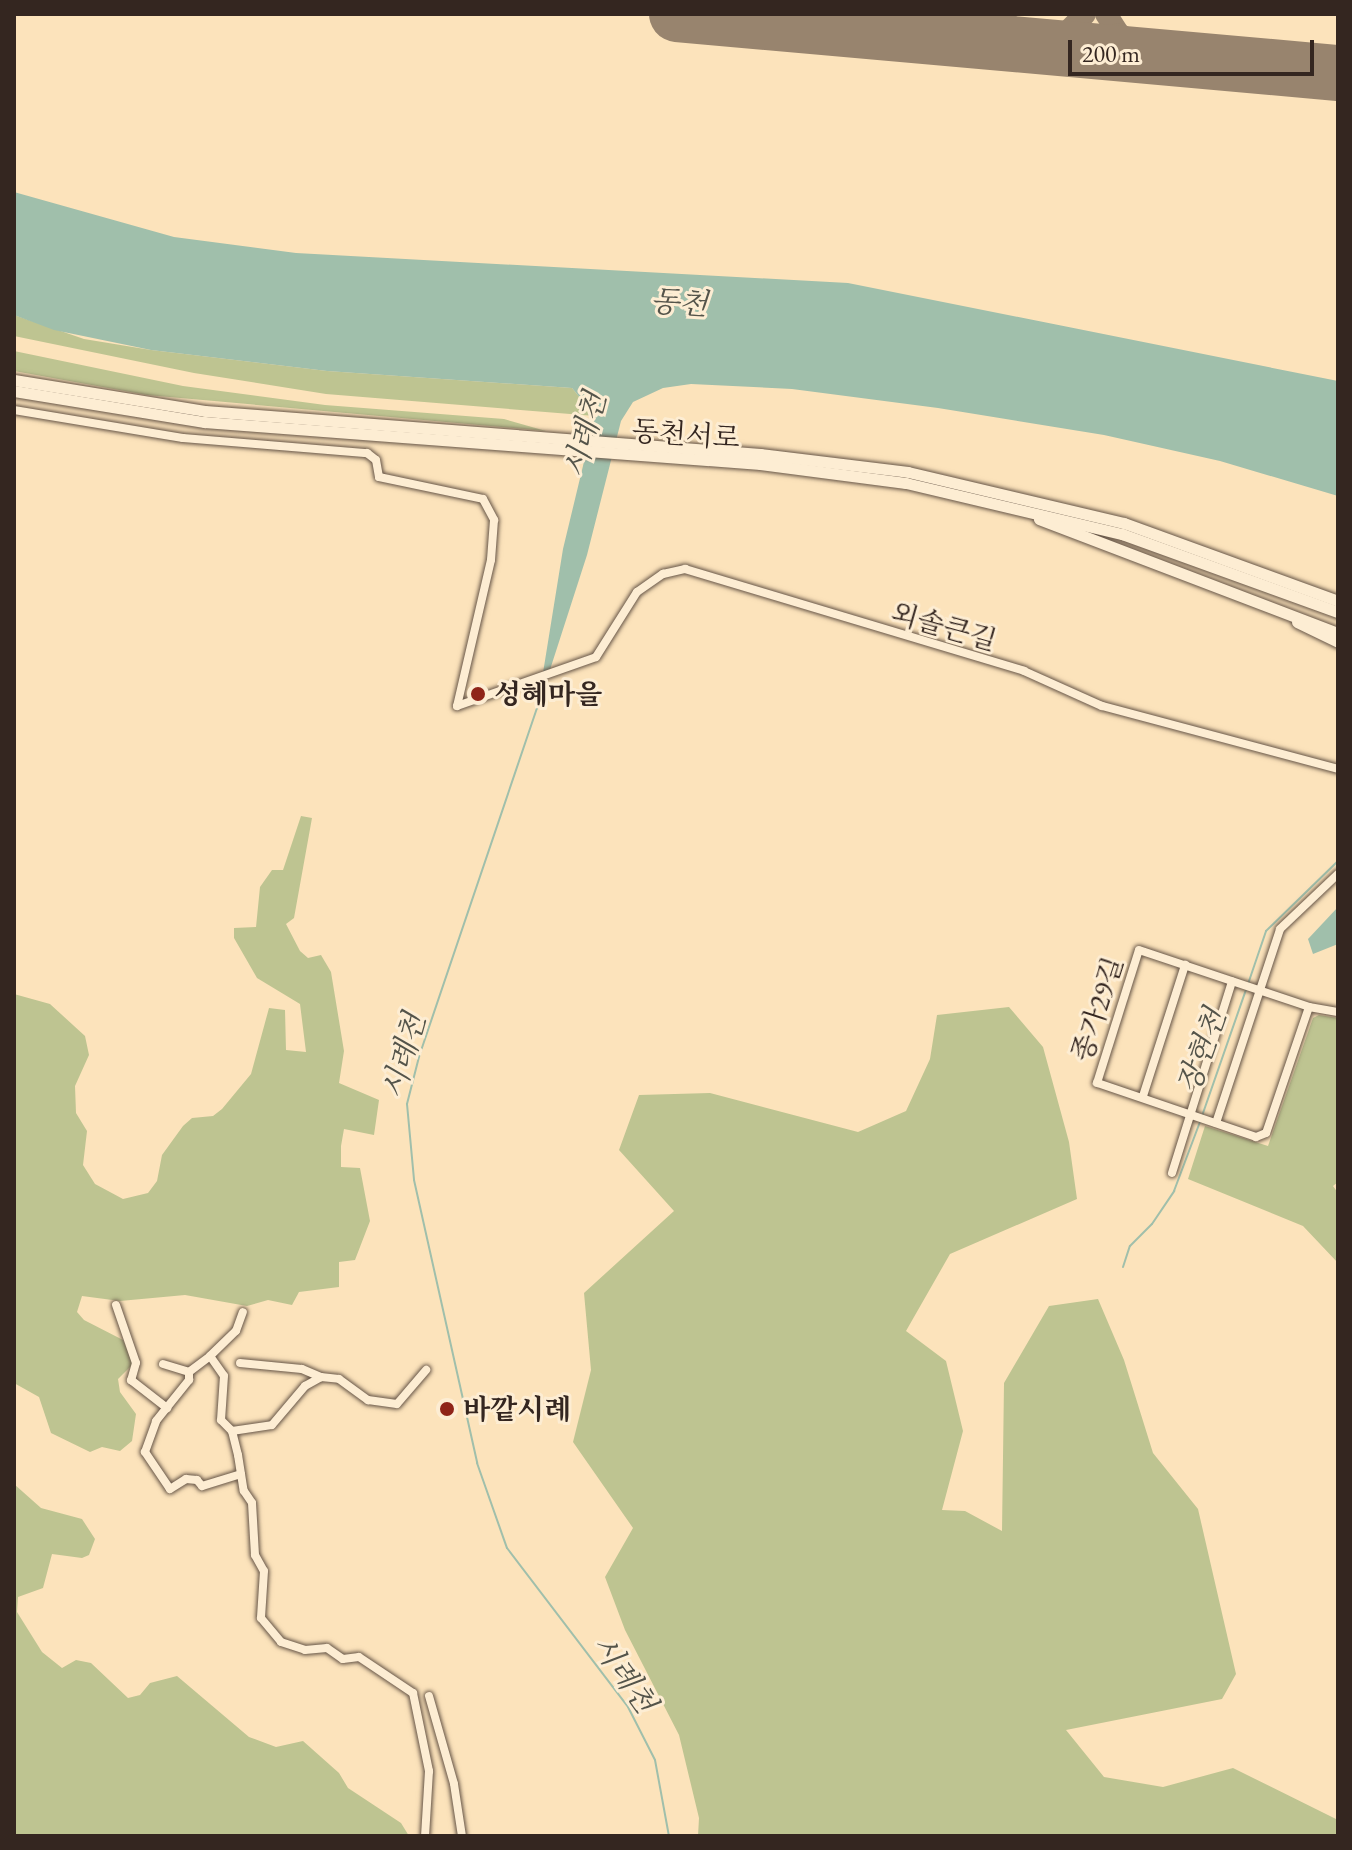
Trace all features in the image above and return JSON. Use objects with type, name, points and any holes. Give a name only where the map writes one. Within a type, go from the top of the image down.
[{"type":"main road","name":"동천서로","points":[[14,380],[205,411],[563,444]]},
{"type":"main road","name":"동천서로","points":[[14,391],[204,422],[821,460],[981,487],[1124,523],[1338,601]]},
{"type":"main road","name":"동천서로","points":[[662,451],[821,470],[978,497],[1122,534],[1338,612]]},
{"type":"main road","points":[[978,497],[1338,633]]},
{"type":"main road","points":[[1220,586],[1338,642]]},
{"type":"street","name":"외솔큰길","points":[[14,410],[183,438],[367,453],[376,460],[379,477],[483,499],[494,520],[491,560],[457,706],[508,692],[596,657],[609,643],[637,592],[663,574],[685,569],[1024,671],[1102,706],[1338,769]]},
{"type":"street","points":[[1214,1122],[1280,929],[1338,874]]},
{"type":"street","name":"종가29길","points":[[1309,1007],[1266,1133],[1256,1137],[1143,1096],[1097,1083],[1139,950],[1309,1007],[1338,1012]]},
{"type":"street","points":[[1143,1096],[1185,965]]},
{"type":"street","points":[[1172,1173],[1235,982]]},
{"type":"street","points":[[116,1305],[136,1363],[131,1380],[167,1408]]},
{"type":"street","points":[[189,1372],[236,1331],[243,1312]]},
{"type":"street","points":[[210,1356],[224,1376],[221,1420],[232,1431],[241,1474],[252,1503],[255,1555],[264,1571],[261,1618],[271,1634],[297,1649],[327,1648],[343,1659],[359,1657],[413,1693],[429,1771],[425,1836]]},
{"type":"street","points":[[240,1363],[302,1369],[321,1377],[339,1379],[368,1400],[397,1404],[426,1370]]},
{"type":"street","points":[[163,1364],[189,1372]]},
{"type":"street","points":[[189,1372],[189,1380],[167,1408],[145,1452],[170,1489],[186,1479],[202,1486],[241,1474]]},
{"type":"street","points":[[232,1431],[272,1425],[305,1386],[321,1377]]},
{"type":"street","points":[[429,1696],[454,1784],[462,1836]]},
{"type":"green space","points":[[14,315],[84,339],[151,350],[327,371],[572,388],[595,416],[326,394],[194,373],[14,336]]},
{"type":"green space","points":[[14,351],[183,386],[325,405],[504,419],[546,431],[147,395],[14,371]]},
{"type":"green space","points":[[301,816],[312,818],[294,918],[286,924],[300,951],[308,958],[321,955],[331,972],[344,1051],[339,1083],[379,1100],[374,1135],[344,1129],[341,1146],[341,1167],[360,1168],[370,1221],[355,1260],[339,1262],[339,1287],[299,1292],[292,1305],[268,1300],[247,1306],[185,1295],[120,1301],[82,1296],[77,1312],[84,1320],[123,1340],[133,1364],[118,1379],[120,1392],[136,1414],[132,1441],[120,1451],[102,1447],[90,1452],[51,1433],[39,1397],[14,1383],[14,994],[50,1004],[85,1036],[89,1055],[75,1086],[76,1113],[87,1131],[83,1165],[95,1184],[123,1199],[148,1193],[157,1181],[162,1155],[183,1126],[192,1118],[213,1116],[251,1074],[269,1008],[285,1010],[286,1050],[306,1052],[300,1004],[257,978],[234,938],[234,928],[256,927],[260,887],[272,870],[283,870]]},
{"type":"green space","points":[[1009,1007],[1043,1047],[1069,1142],[1077,1199],[950,1254],[906,1331],[946,1361],[963,1431],[942,1510],[965,1511],[1002,1531],[1004,1383],[1049,1306],[1098,1299],[1124,1360],[1153,1453],[1198,1509],[1236,1674],[1222,1699],[1066,1730],[1104,1777],[1163,1787],[1233,1768],[1338,1820],[1338,1836],[698,1836],[699,1818],[679,1735],[625,1630],[605,1577],[633,1528],[573,1442],[591,1370],[584,1293],[674,1211],[619,1150],[639,1095],[710,1093],[858,1132],[906,1111],[930,1059],[937,1015]]},
{"type":"green space","points":[[1319,1015],[1338,1018],[1338,1182],[1333,1186],[1338,1193],[1338,1263],[1303,1226],[1188,1179],[1205,1126],[1268,1146],[1313,1018]]},
{"type":"green space","points":[[14,1484],[41,1508],[82,1519],[95,1539],[89,1555],[82,1558],[52,1554],[43,1588],[18,1597],[17,1612],[42,1652],[62,1668],[76,1660],[91,1663],[128,1698],[140,1695],[150,1683],[177,1676],[249,1737],[276,1747],[303,1741],[339,1773],[348,1788],[401,1823],[409,1836],[14,1836]]},
{"type":"water","name":"동천","points":[[14,192],[174,237],[296,253],[848,283],[1338,381],[1338,496],[1220,461],[1104,435],[938,408],[792,389],[691,384],[663,388],[633,402],[621,421],[587,555],[537,710],[563,549],[595,416],[572,388],[327,371],[151,350],[54,330],[14,315]]},
{"type":"water","points":[[1338,907],[1338,944],[1313,954],[1308,939]]},
{"type":"waterway","name":"시례천","points":[[537,708],[420,1053],[407,1104],[414,1180],[477,1463],[507,1548],[628,1707],[655,1760],[669,1836]]},
{"type":"waterway","name":"장현천","points":[[1248,984],[1266,931],[1338,861]]},
{"type":"waterway","name":"장현천","points":[[1202,1116],[1246,990]]},
{"type":"waterway","name":"장현천","points":[[1123,1267],[1130,1246],[1152,1224],[1174,1191],[1200,1122]]},
{"type":"taxiway","points":[[872,31],[895,28],[923,14]]},
{"type":"taxiway","points":[[964,14],[995,39],[1020,45],[1065,34],[1085,14]]},
{"type":"taxiway","points":[[1106,14],[1119,34],[1158,57]]},
{"type":"runway","points":[[677,14],[1338,73]]},
{"type":"place","name":"성혜마을","points":[[478,694]]},
{"type":"place","name":"바깥시례","points":[[447,1409]]}]
